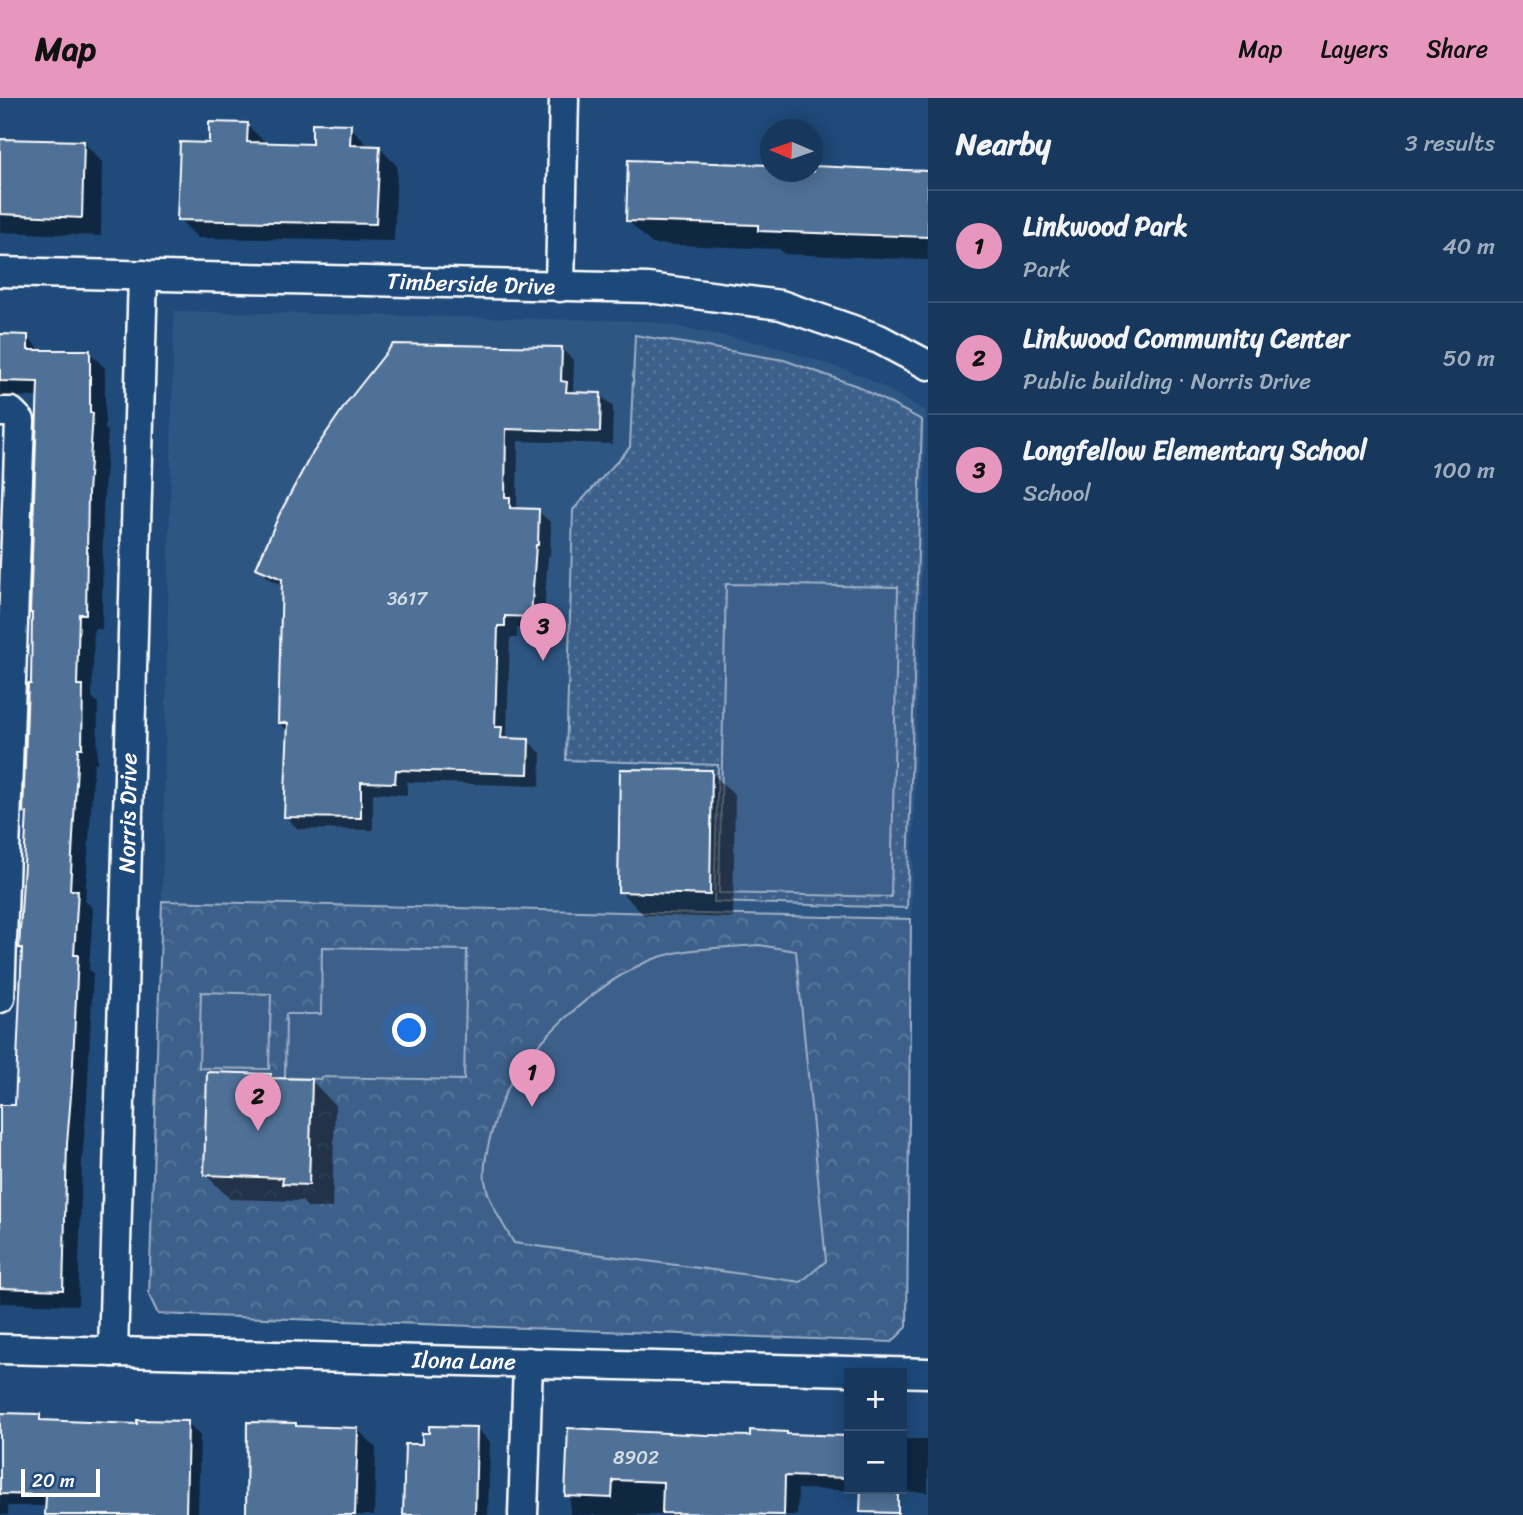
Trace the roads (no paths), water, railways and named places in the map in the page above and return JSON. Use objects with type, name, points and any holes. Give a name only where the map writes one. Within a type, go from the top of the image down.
[{"type":"street","points":[[560,287],[564,98]]},
{"type":"street","name":"Timberside Drive","points":[[0,272],[648,288],[781,305],[879,339],[928,365]]},
{"type":"street","name":"Norris Drive","points":[[113,1352],[143,275]]},
{"type":"street","points":[[0,412],[11,412],[20,422],[0,998]]},
{"type":"street","name":"Ilona Lane","points":[[0,1349],[928,1373]]},
{"type":"street","points":[[523,1515],[528,1362]]},
{"type":"place","name":"Longfellow Elementary School","points":[[543,661]]},
{"type":"place","name":"Linkwood Park","points":[[532,1107]]},
{"type":"place","name":"Linkwood Community Center","points":[[258,1131]]}]
